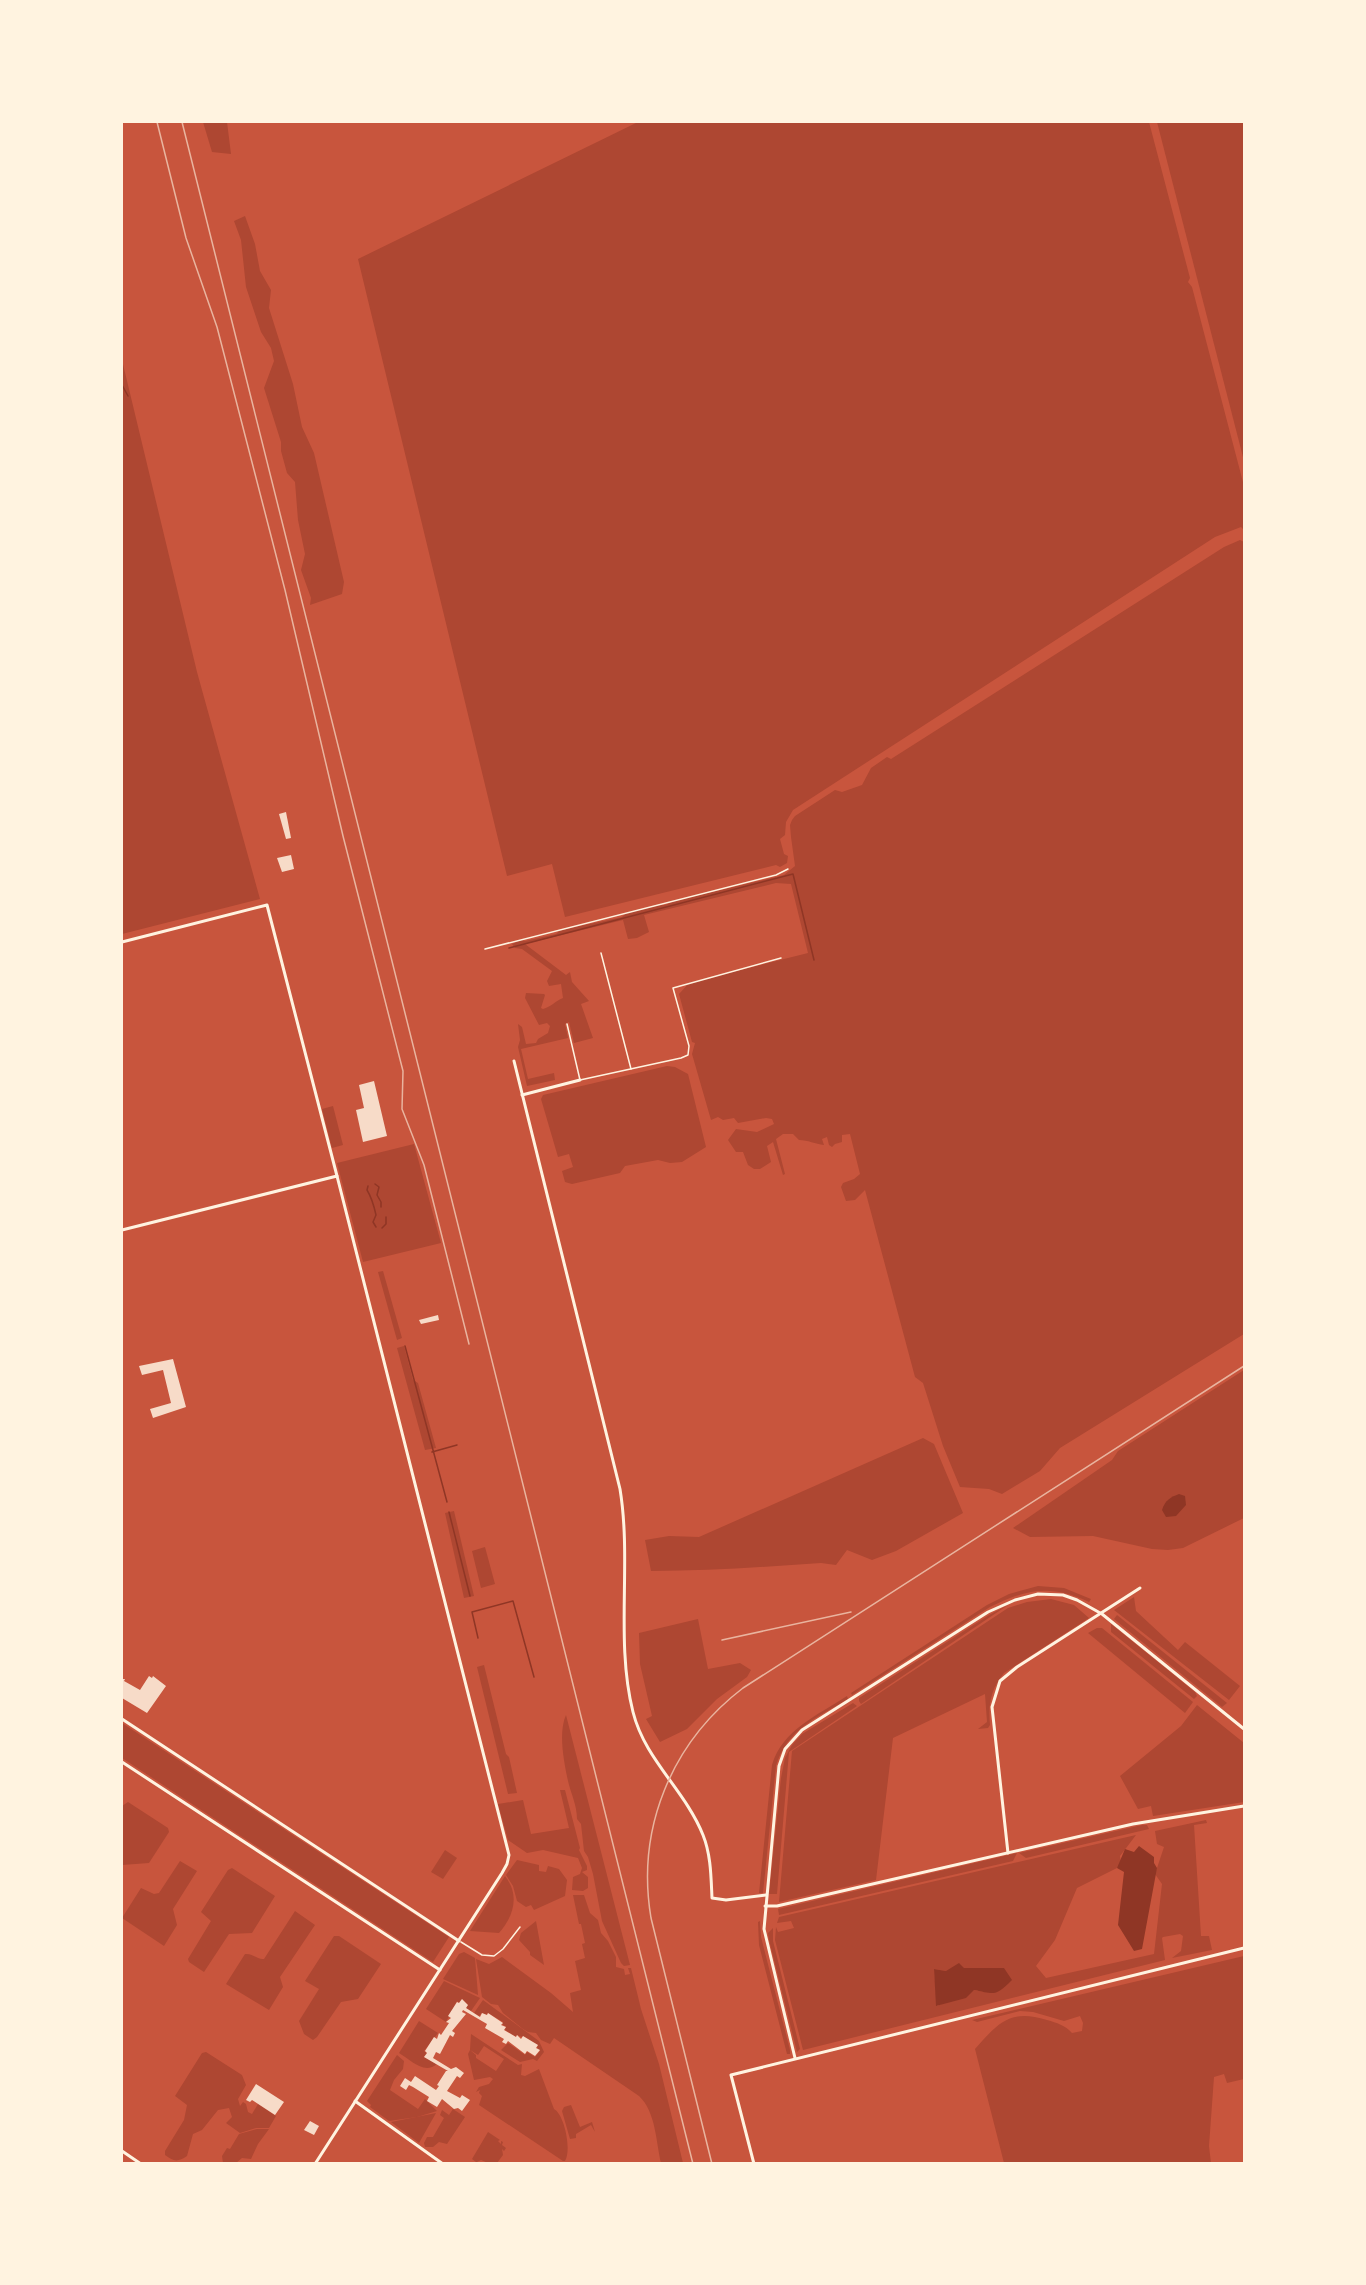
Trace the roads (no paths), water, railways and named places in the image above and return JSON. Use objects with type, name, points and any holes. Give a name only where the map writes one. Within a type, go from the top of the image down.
[{"type":"street","points":[[122,942],[267,905],[509,1855],[507,1864],[459,1941],[315,2163]]},
{"type":"street","points":[[514,1061],[620,1489],[624,1517],[627,1679],[633,1713],[646,1747],[692,1813],[703,1836],[709,1855],[712,1898],[726,1900],[766,1895]]},
{"type":"street","points":[[522,1095],[580,1080]]},
{"type":"street","points":[[122,1230],[337,1176]]},
{"type":"street","points":[[1008,1853],[992,1707],[997,1688],[1008,1674],[1140,1588]]},
{"type":"street","points":[[795,2058],[764,1933],[779,1766],[785,1749],[796,1735],[988,1612],[1015,1600],[1038,1594],[1063,1596],[1077,1600],[1102,1614],[1245,1728]]},
{"type":"street","points":[[122,1719],[459,1941]]},
{"type":"street","points":[[122,1762],[440,1970]]},
{"type":"street","points":[[765,1906],[777,1906],[1157,1819],[1245,1806]]},
{"type":"street","points":[[754,2163],[731,2074],[1245,1948]]},
{"type":"street","points":[[355,2101],[443,2163]]},
{"type":"street","points":[[122,2151],[141,2163]]},
{"type":"lane","points":[[485,949],[776,875],[788,869]]},
{"type":"lane","points":[[601,953],[631,1069]]},
{"type":"lane","points":[[567,1024],[580,1080],[688,1055],[689,1046],[673,988],[782,958]]},
{"type":"lane","points":[[459,1941],[482,1955],[494,1956],[503,1949],[520,1927]]},
{"type":"waterway","points":[[122,385],[128,396]]},
{"type":"waterway","points":[[509,948],[793,874],[814,960]]},
{"type":"waterway","points":[[375,1184],[379,1187],[377,1195],[381,1207]]},
{"type":"waterway","points":[[368,1186],[367,1190],[376,1215],[373,1222],[376,1227]]},
{"type":"waterway","points":[[382,1228],[386,1224],[386,1217]]},
{"type":"waterway","points":[[405,1346],[447,1502]]},
{"type":"waterway","points":[[432,1452],[457,1445]]},
{"type":"waterway","points":[[449,1512],[470,1596]]},
{"type":"waterway","points":[[478,1638],[472,1612],[513,1601],[534,1677]]},
{"type":"railway","points":[[157,122],[186,238],[217,327],[285,590],[343,836],[403,1071],[402,1109],[424,1165],[469,1344]]},
{"type":"railway","points":[[182,122],[693,2164]]},
{"type":"railway","points":[[712,2164],[651,1918],[648,1885],[649,1852],[655,1821],[664,1790],[678,1761],[696,1735],[718,1710],[743,1688],[1244,1366]]},
{"type":"railway","points":[[722,1640],[851,1612]]}]
